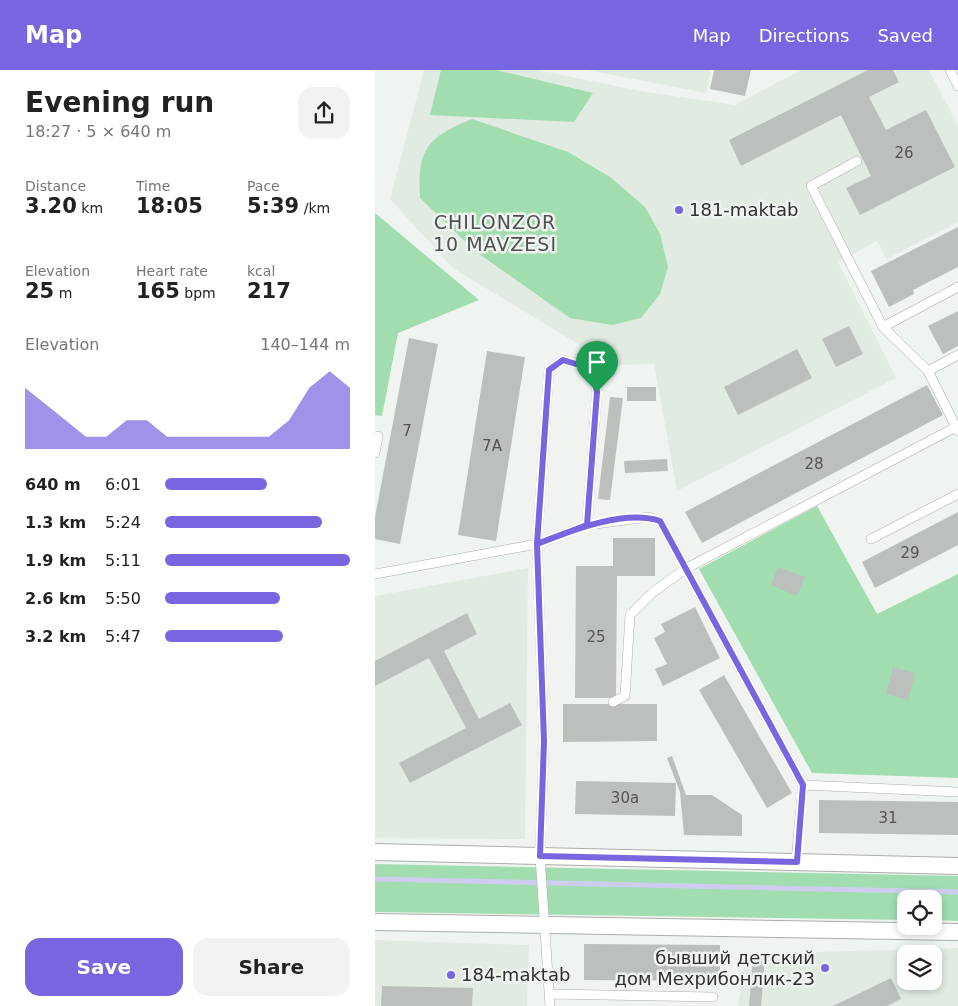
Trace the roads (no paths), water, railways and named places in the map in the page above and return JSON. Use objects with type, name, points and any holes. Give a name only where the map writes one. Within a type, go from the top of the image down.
[{"type":"street","points":[[375,852],[958,866]]},
{"type":"street","points":[[375,922],[958,932]]},
{"type":"lane","points":[[950,70],[958,86]]},
{"type":"lane","points":[[613,702],[625,696],[630,615],[652,593],[685,569],[957,428],[927,371],[883,327],[811,186],[857,161]]},
{"type":"lane","points":[[883,327],[958,287]]},
{"type":"lane","points":[[927,371],[958,355]]},
{"type":"lane","points":[[550,1006],[540,856],[544,741],[537,544],[549,370],[563,360],[579,365],[594,376],[597,392],[587,525]]},
{"type":"lane","points":[[375,454],[378,436]]},
{"type":"lane","points":[[871,539],[958,494]]},
{"type":"lane","points":[[375,574],[537,544],[587,525],[648,517],[660,521],[803,785],[797,862]]},
{"type":"lane","points":[[803,785],[958,792]]},
{"type":"lane","points":[[550,994],[673,1001],[713,997]]},
{"type":"waterway","points":[[375,879],[958,892]]},
{"type":"place","name":"181-maktab","points":[[679,210]]},
{"type":"place","name":"бывший детский дом Мехрибонлик-23","points":[[825,968]]},
{"type":"place","name":"184-maktab","points":[[451,975]]},
{"type":"district","name":"CHILONZOR 10 MAVZESI","points":[[495,233]]}]
